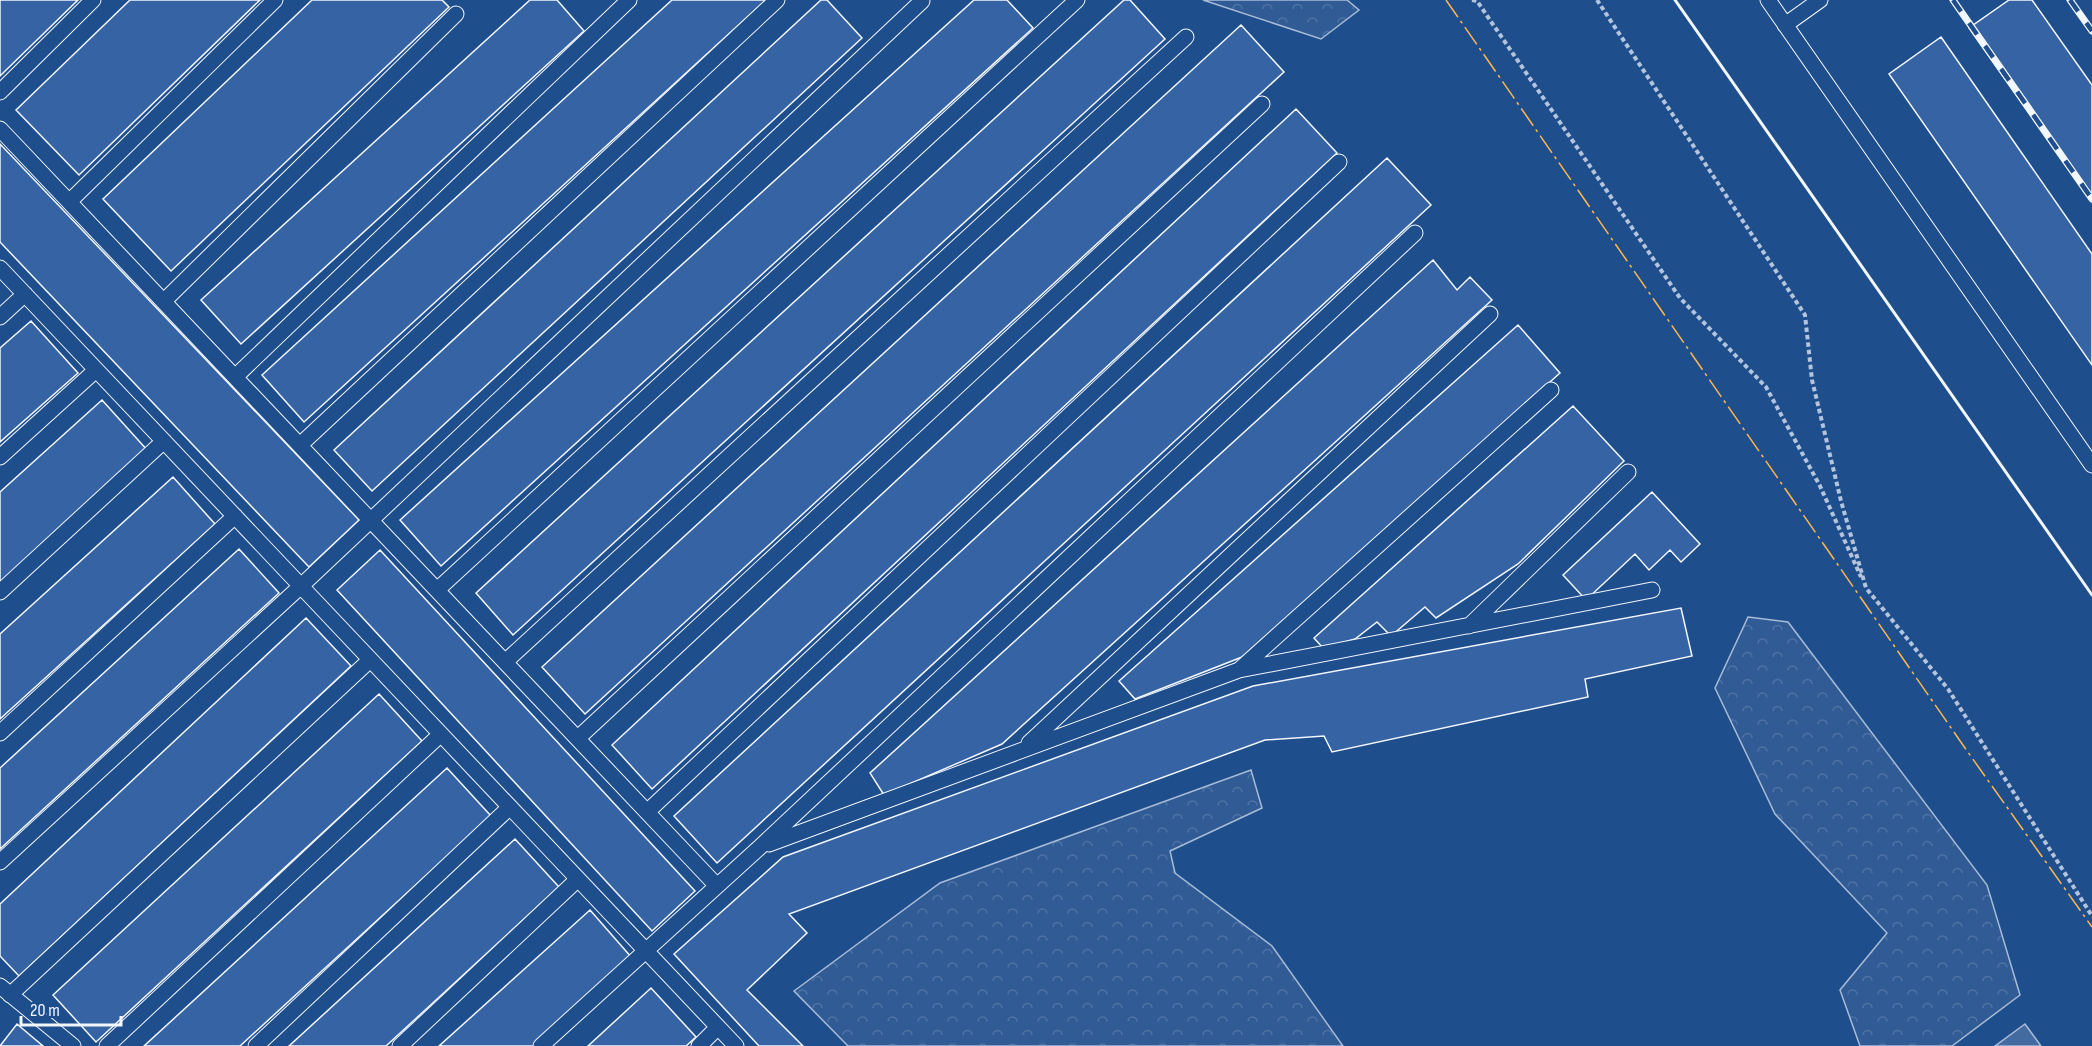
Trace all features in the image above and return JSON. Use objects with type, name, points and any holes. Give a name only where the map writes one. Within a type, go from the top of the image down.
[{"type":"lane","points":[[0,92],[93,0]]},
{"type":"lane","points":[[69,202],[275,0]]},
{"type":"lane","points":[[235,376],[629,0]]},
{"type":"lane","points":[[300,446],[777,0]]},
{"type":"lane","points":[[437,590],[1077,0]]},
{"type":"lane","points":[[1768,0],[2092,465]]},
{"type":"lane","points":[[1785,24],[1820,0]]},
{"type":"lane","points":[[0,862],[301,586],[922,1]]},
{"type":"lane","points":[[164,302],[456,14]]},
{"type":"lane","points":[[505,662],[1186,37]]},
{"type":"lane","points":[[578,738],[1262,104]]},
{"type":"lane","points":[[0,129],[717,886]]},
{"type":"lane","points":[[647,812],[1339,162]]},
{"type":"lane","points":[[541,1046],[760,847],[1415,233]]},
{"type":"lane","points":[[0,268],[736,1046]]},
{"type":"lane","points":[[0,317],[25,294]]},
{"type":"lane","points":[[1023,749],[1490,314]]},
{"type":"lane","points":[[0,457],[96,370]]},
{"type":"lane","points":[[1239,670],[1551,390]]},
{"type":"lane","points":[[0,592],[164,441]]},
{"type":"lane","points":[[1469,626],[1628,472]]},
{"type":"lane","points":[[0,734],[235,516]]},
{"type":"lane","points":[[760,847],[1239,670],[1652,590]]},
{"type":"lane","points":[[73,1046],[5,990],[370,660]]},
{"type":"lane","points":[[107,1046],[441,734]]},
{"type":"lane","points":[[255,1046],[510,807]]},
{"type":"lane","points":[[399,1046],[578,879]]},
{"type":"lane","points":[[699,1046],[718,1027]]},
{"type":"path","points":[[1472,0],[1477,1],[1680,298],[1766,387],[1820,486],[1866,588],[1948,689],[2092,916]]},
{"type":"path","points":[[1597,0],[1805,315],[1812,380],[1841,501],[1866,588]]},
{"type":"green space","points":[[1203,0],[1347,0],[1359,10],[1321,39]]},
{"type":"green space","points":[[1748,617],[1788,622],[1987,885],[2020,995],[1952,1046],[1860,1046],[1840,990],[1887,933],[1775,814],[1715,688]]},
{"type":"green space","points":[[1251,770],[1262,808],[1170,851],[1175,873],[1272,946],[1343,1046],[848,1046],[794,991],[940,883]]},
{"type":"shaded area","points":[[2025,1024],[2041,1046],[1995,1046]]},
{"type":"building","points":[[0,0],[78,0],[0,76]]},
{"type":"building","points":[[130,0],[260,0],[79,175],[16,110]]},
{"type":"building","points":[[312,0],[442,0],[449,7],[171,271],[103,199]]},
{"type":"building","points":[[530,0],[557,0],[584,31],[241,344],[201,300]]},
{"type":"building","points":[[672,0],[766,0],[304,422],[262,375]]},
{"type":"building","points":[[821,0],[827,0],[862,38],[372,491],[334,450]]},
{"type":"building","points":[[974,0],[1007,0],[1033,28],[441,566],[400,520]]},
{"type":"building","points":[[1124,0],[1130,0],[1165,39],[513,635],[476,593]]},
{"type":"building","points":[[2009,0],[2032,0],[2092,85],[2092,194],[2088,197],[1969,28]]},
{"type":"building","points":[[1241,25],[1284,72],[585,714],[542,667]]},
{"type":"building","points":[[1941,37],[2092,254],[2092,365],[1889,74]]},
{"type":"building","points":[[1296,109],[1337,153],[652,789],[612,745]]},
{"type":"building","points":[[0,144],[359,520],[309,567],[0,242]]},
{"type":"building","points":[[1387,158],[1431,205],[717,863],[674,816]]},
{"type":"building","points":[[1433,260],[1457,290],[1470,277],[1492,300],[1002,744],[884,795],[870,773]]},
{"type":"building","points":[[31,321],[78,373],[0,442],[0,348]]},
{"type":"building","points":[[1518,325],[1560,373],[1242,657],[1135,699],[1119,681]]},
{"type":"building","points":[[102,400],[148,451],[0,584],[0,492]]},
{"type":"building","points":[[1573,406],[1624,461],[1518,564],[1436,618],[1425,607],[1391,636],[1377,622],[1355,639],[1323,648],[1314,638]]},
{"type":"building","points":[[173,477],[215,524],[0,719],[0,634]]},
{"type":"building","points":[[1652,492],[1700,544],[1681,562],[1670,550],[1649,570],[1635,554],[1586,600],[1563,575]]},
{"type":"building","points":[[239,549],[279,593],[0,849],[0,768]]},
{"type":"building","points":[[380,550],[695,891],[652,931],[337,590]]},
{"type":"building","points":[[1681,608],[1692,656],[1585,679],[1588,697],[1332,752],[1324,736],[1265,740],[789,914],[807,933],[747,990],[803,1046],[759,1046],[674,954],[783,857],[1253,686]]},
{"type":"building","points":[[306,618],[351,666],[19,976],[0,956],[0,904]]},
{"type":"building","points":[[379,694],[422,741],[96,1042],[53,995]]},
{"type":"building","points":[[447,768],[491,816],[240,1046],[144,1046]]},
{"type":"building","points":[[515,839],[559,887],[386,1046],[289,1046]]},
{"type":"building","points":[[590,910],[632,958],[534,1046],[439,1046]]},
{"type":"building","points":[[651,988],[696,1037],[686,1046],[588,1046]]},
{"type":"building","points":[[17,1024],[43,1046],[0,1046]]},
{"type":"railway","points":[[1953,0],[2092,199]]},
{"type":"railway","points":[[2070,0],[2092,31]]},
{"type":"wall","points":[[1675,0],[2092,595]]},
{"type":"power","points":[[1446,0],[1965,748],[2092,927]]}]
